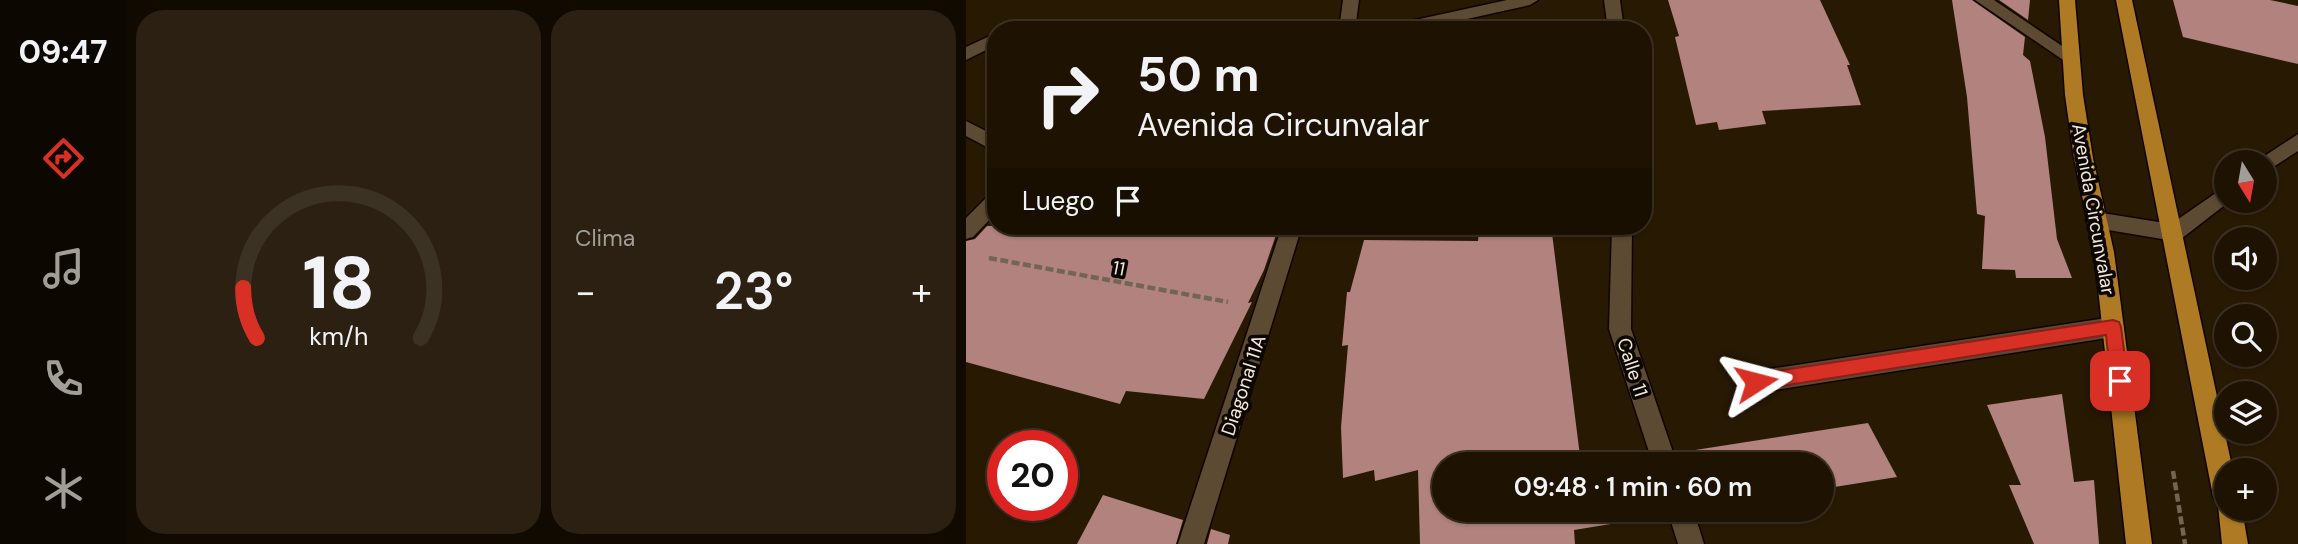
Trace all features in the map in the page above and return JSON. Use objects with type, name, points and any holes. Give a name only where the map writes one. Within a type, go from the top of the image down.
[{"type":"main road","name":"Avenida Circunvalar","points":[[2067,0],[2068,56],[2096,220],[2104,251],[2139,544]]},
{"type":"main road","points":[[2124,0],[2218,458]]},
{"type":"main road","points":[[2231,521],[2235,544]]},
{"type":"street","points":[[1348,21],[1351,0]]},
{"type":"street","points":[[1433,21],[1530,0]]},
{"type":"street","points":[[1612,0],[1615,21]]},
{"type":"street","points":[[1983,0],[2068,56]]},
{"type":"street","points":[[966,54],[987,43]]},
{"type":"street","points":[[966,128],[987,140]]},
{"type":"street","points":[[2277,157],[2298,141]]},
{"type":"street","points":[[2281,154],[2298,163]]},
{"type":"street","points":[[2096,220],[2174,233],[2214,203]]},
{"type":"street","points":[[966,231],[987,209]]},
{"type":"street","name":"Diagonal 11A","points":[[1191,544],[1289,235]]},
{"type":"street","name":"Calle 11","points":[[1622,235],[1620,329],[1661,452]]},
{"type":"street","points":[[1756,382],[2113,327]]},
{"type":"street","points":[[1684,522],[1691,544]]},
{"type":"path","name":"11","points":[[980,256],[1267,310]]},
{"type":"building","points":[[1668,0],[1820,0],[1850,65],[1847,65],[1861,105],[1762,111],[1766,124],[1719,130],[1717,122],[1696,125],[1675,37],[1679,36]]},
{"type":"building","points":[[1952,0],[1972,0],[2025,37],[2023,55],[2030,61],[2045,137],[2057,239],[2072,278],[2016,278],[2015,270],[1982,269],[1985,216],[1977,214],[1967,97]]},
{"type":"building","points":[[1999,0],[2030,0],[2028,20]]},
{"type":"building","points":[[2173,0],[2270,0],[2298,6],[2298,64],[2183,37]]},
{"type":"building","points":[[987,226],[987,235],[1276,235],[1264,270],[1248,303],[1252,302],[1204,399],[1126,391],[1120,404],[966,362],[966,241],[975,239]]},
{"type":"building","points":[[1478,235],[1552,235],[1579,452],[1432,452],[1432,522],[1623,522],[1574,530],[1575,544],[1420,544],[1418,470],[1375,481],[1374,470],[1343,478],[1341,427],[1348,345],[1342,346],[1347,292],[1350,292],[1364,240],[1478,241]]},
{"type":"building","points":[[2062,394],[2074,482],[2094,480],[2099,544],[2034,544],[2009,485],[2021,485],[1987,405]]},
{"type":"building","points":[[1868,423],[1897,477],[1834,487],[1834,452],[1682,452]]},
{"type":"building","points":[[1103,495],[1183,520],[1176,544],[1077,544]]},
{"type":"building","points":[[1211,529],[1230,535],[1228,544],[1207,544]]},
{"type":"route","points":[[1756,382],[2113,327],[2120,381]]}]
